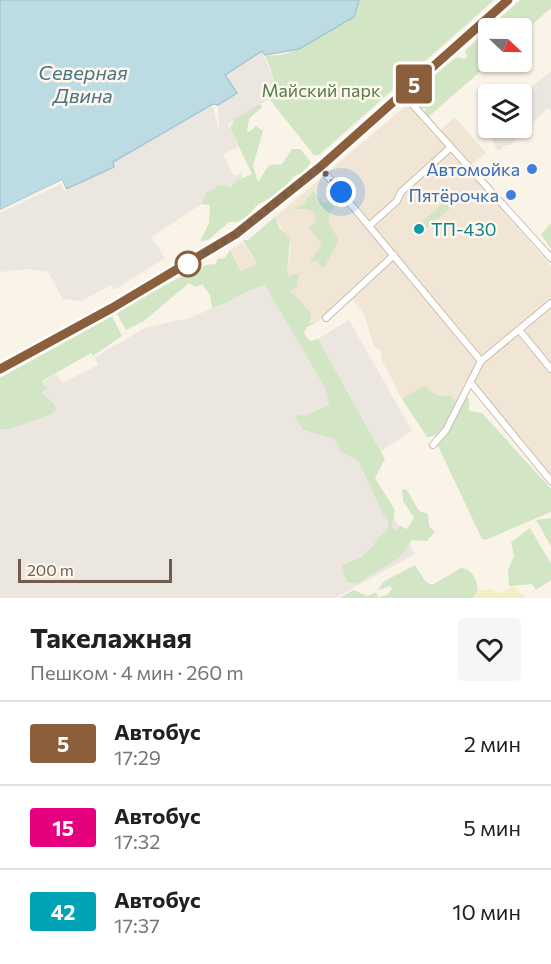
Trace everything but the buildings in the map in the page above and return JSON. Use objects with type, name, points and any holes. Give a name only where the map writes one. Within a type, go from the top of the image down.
[{"type":"main road","points":[[0,369],[211,250],[320,167],[508,0]]},
{"type":"street","points":[[403,94],[551,258]]},
{"type":"street","points":[[369,226],[397,201],[401,192],[450,148]]},
{"type":"street","points":[[320,167],[481,360]]},
{"type":"street","points":[[326,318],[394,255]]},
{"type":"street","points":[[433,445],[446,430],[481,360],[520,331],[551,303]]},
{"type":"street","points":[[520,331],[551,369]]},
{"type":"street","points":[[470,382],[551,481]]},
{"type":"shaded area","points":[[262,51],[274,81],[274,96],[228,124],[238,147],[223,154],[234,176],[241,173],[243,177],[151,237],[165,258],[114,290],[111,285],[81,301],[63,299],[48,272],[27,269],[0,272],[0,210],[62,180],[66,189],[114,167],[113,162],[213,106],[219,133],[218,105],[232,96],[225,76]]},
{"type":"shaded area","points":[[551,71],[551,111],[548,108],[532,124],[532,87]]},
{"type":"shaded area","points":[[408,104],[434,136],[455,117],[486,153],[466,169],[551,266],[551,479],[467,379],[456,402],[449,394],[438,396],[428,389],[402,399],[381,359],[382,352],[374,346],[364,314],[348,294],[317,322],[309,323],[307,320],[311,313],[287,292],[297,287],[299,273],[289,276],[287,273],[291,244],[275,217]]},
{"type":"shaded area","points":[[491,138],[517,138],[510,145],[498,151]]},
{"type":"shaded area","points":[[243,242],[257,265],[242,271],[230,250]]},
{"type":"shaded area","points":[[265,285],[326,390],[329,405],[415,554],[335,598],[0,598],[0,406],[56,374],[62,383],[98,365],[95,357],[147,327],[190,318]]},
{"type":"shaded area","points":[[349,320],[412,431],[381,451],[318,339]]},
{"type":"green space","name":"Майский парк","points":[[359,0],[494,0],[319,155],[314,155],[270,100],[274,84],[265,55],[288,53],[347,23]]},
{"type":"green space","points":[[520,0],[551,0],[551,8],[532,25],[532,18],[500,18]]},
{"type":"green space","points":[[478,39],[480,72],[426,119],[423,114],[426,108],[419,109],[413,102],[413,93],[454,59],[458,57],[465,59],[467,56],[465,51]]},
{"type":"green space","points":[[260,104],[262,107],[249,119],[247,131],[249,132],[256,126],[263,131],[253,166],[258,182],[269,165],[282,164],[292,149],[300,149],[311,162],[305,171],[293,177],[282,192],[257,205],[247,217],[237,222],[229,222],[208,240],[200,241],[209,223],[210,205],[201,204],[206,193],[220,185],[230,187],[236,181],[252,174],[230,128],[235,119]]},
{"type":"green space","points":[[336,188],[340,196],[330,213],[328,222],[339,240],[324,268],[316,261],[309,263],[322,245],[309,228],[316,221],[315,214],[308,209],[294,209],[304,203],[313,191],[323,203],[328,202]]},
{"type":"green space","points":[[454,194],[460,200],[427,228],[422,221]]},
{"type":"green space","points":[[275,217],[279,227],[290,239],[287,273],[289,276],[299,273],[297,287],[288,292],[293,293],[311,313],[309,323],[317,322],[307,327],[304,333],[310,341],[318,339],[385,459],[375,478],[395,510],[392,527],[396,530],[400,526],[407,529],[414,518],[403,501],[402,489],[407,490],[419,511],[428,514],[429,526],[435,532],[427,541],[412,540],[399,558],[356,584],[347,582],[342,566],[362,557],[387,531],[389,520],[383,514],[359,462],[341,451],[335,439],[304,430],[295,419],[297,414],[305,416],[329,405],[326,390],[265,285],[212,308],[210,295],[202,284],[195,287],[189,283],[144,321],[126,330],[116,312],[180,277],[192,276],[205,265],[216,264],[217,259],[225,258],[230,250],[241,271],[257,264],[243,240],[248,240]]},
{"type":"green space","points":[[551,223],[551,249],[541,234]]},
{"type":"green space","points":[[112,316],[122,336],[93,356],[91,353],[42,381],[44,386],[48,386],[42,393],[55,405],[56,410],[52,414],[10,429],[0,429],[0,378]]},
{"type":"green space","points":[[424,386],[438,396],[450,395],[456,402],[442,430],[438,434],[427,437],[402,399]]},
{"type":"green space","points":[[464,398],[469,398],[469,411],[482,413],[551,489],[551,512],[485,540],[482,539],[438,446]]},
{"type":"green space","points":[[551,518],[551,546],[536,520]]},
{"type":"green space","points":[[530,528],[551,564],[551,580],[536,590],[532,584],[509,586],[508,570],[514,556],[511,542]]},
{"type":"green space","points":[[415,565],[425,581],[432,585],[461,568],[469,570],[477,583],[478,591],[473,598],[339,598],[354,590],[367,596],[376,592],[378,597],[387,595],[392,589],[390,586],[378,590],[383,582]]},
{"type":"sand","points":[[513,586],[526,598],[473,598],[478,591],[491,589],[499,594]]},
{"type":"water","name":"Северная Двина","points":[[0,0],[359,0],[354,17],[299,49],[265,55],[262,51],[225,75],[237,93],[218,105],[213,104],[113,162],[114,167],[66,189],[62,180],[0,210]]},
{"type":"pier","points":[[62,180],[67,192],[61,184],[0,213],[0,210]]},
{"type":"bus line","name":"5","points":[[0,369],[112,308],[236,234],[320,167],[508,0]]},
{"type":"place","name":"Автомойка","points":[[532,169]]},
{"type":"place","name":"Пятёрочка","points":[[511,195]]},
{"type":"place","name":"ТП-430","points":[[419,229]]},
{"type":"route","points":[[188,264],[186,265],[236,234],[320,167],[341,192]]}]
